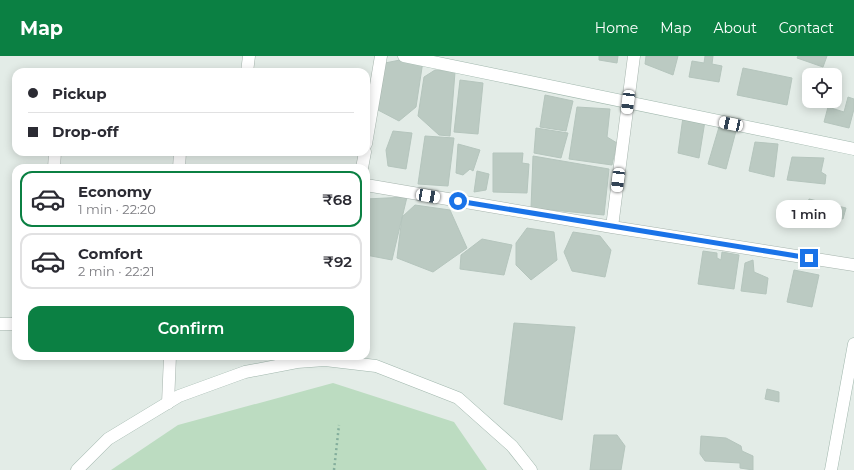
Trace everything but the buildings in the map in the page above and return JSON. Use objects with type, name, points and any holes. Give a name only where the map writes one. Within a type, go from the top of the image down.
[{"type":"street","points":[[248,68],[249,56]]},
{"type":"street","points":[[370,119],[380,56]]},
{"type":"street","points":[[404,56],[854,149]]},
{"type":"street","points":[[612,227],[634,56]]},
{"type":"street","points":[[370,186],[612,227],[854,265]]},
{"type":"street","points":[[0,324],[12,324]]},
{"type":"street","points":[[831,470],[854,344]]},
{"type":"street","points":[[168,403],[170,360]]},
{"type":"street","points":[[77,470],[108,439],[180,396],[245,372],[312,360]]},
{"type":"street","points":[[338,360],[376,366],[458,398],[512,446],[531,470]]},
{"type":"path","points":[[334,470],[339,425]]},
{"type":"green space","points":[[333,383],[454,422],[487,470],[111,470],[178,425]]},
{"type":"route","points":[[458,201],[809,258]]}]
